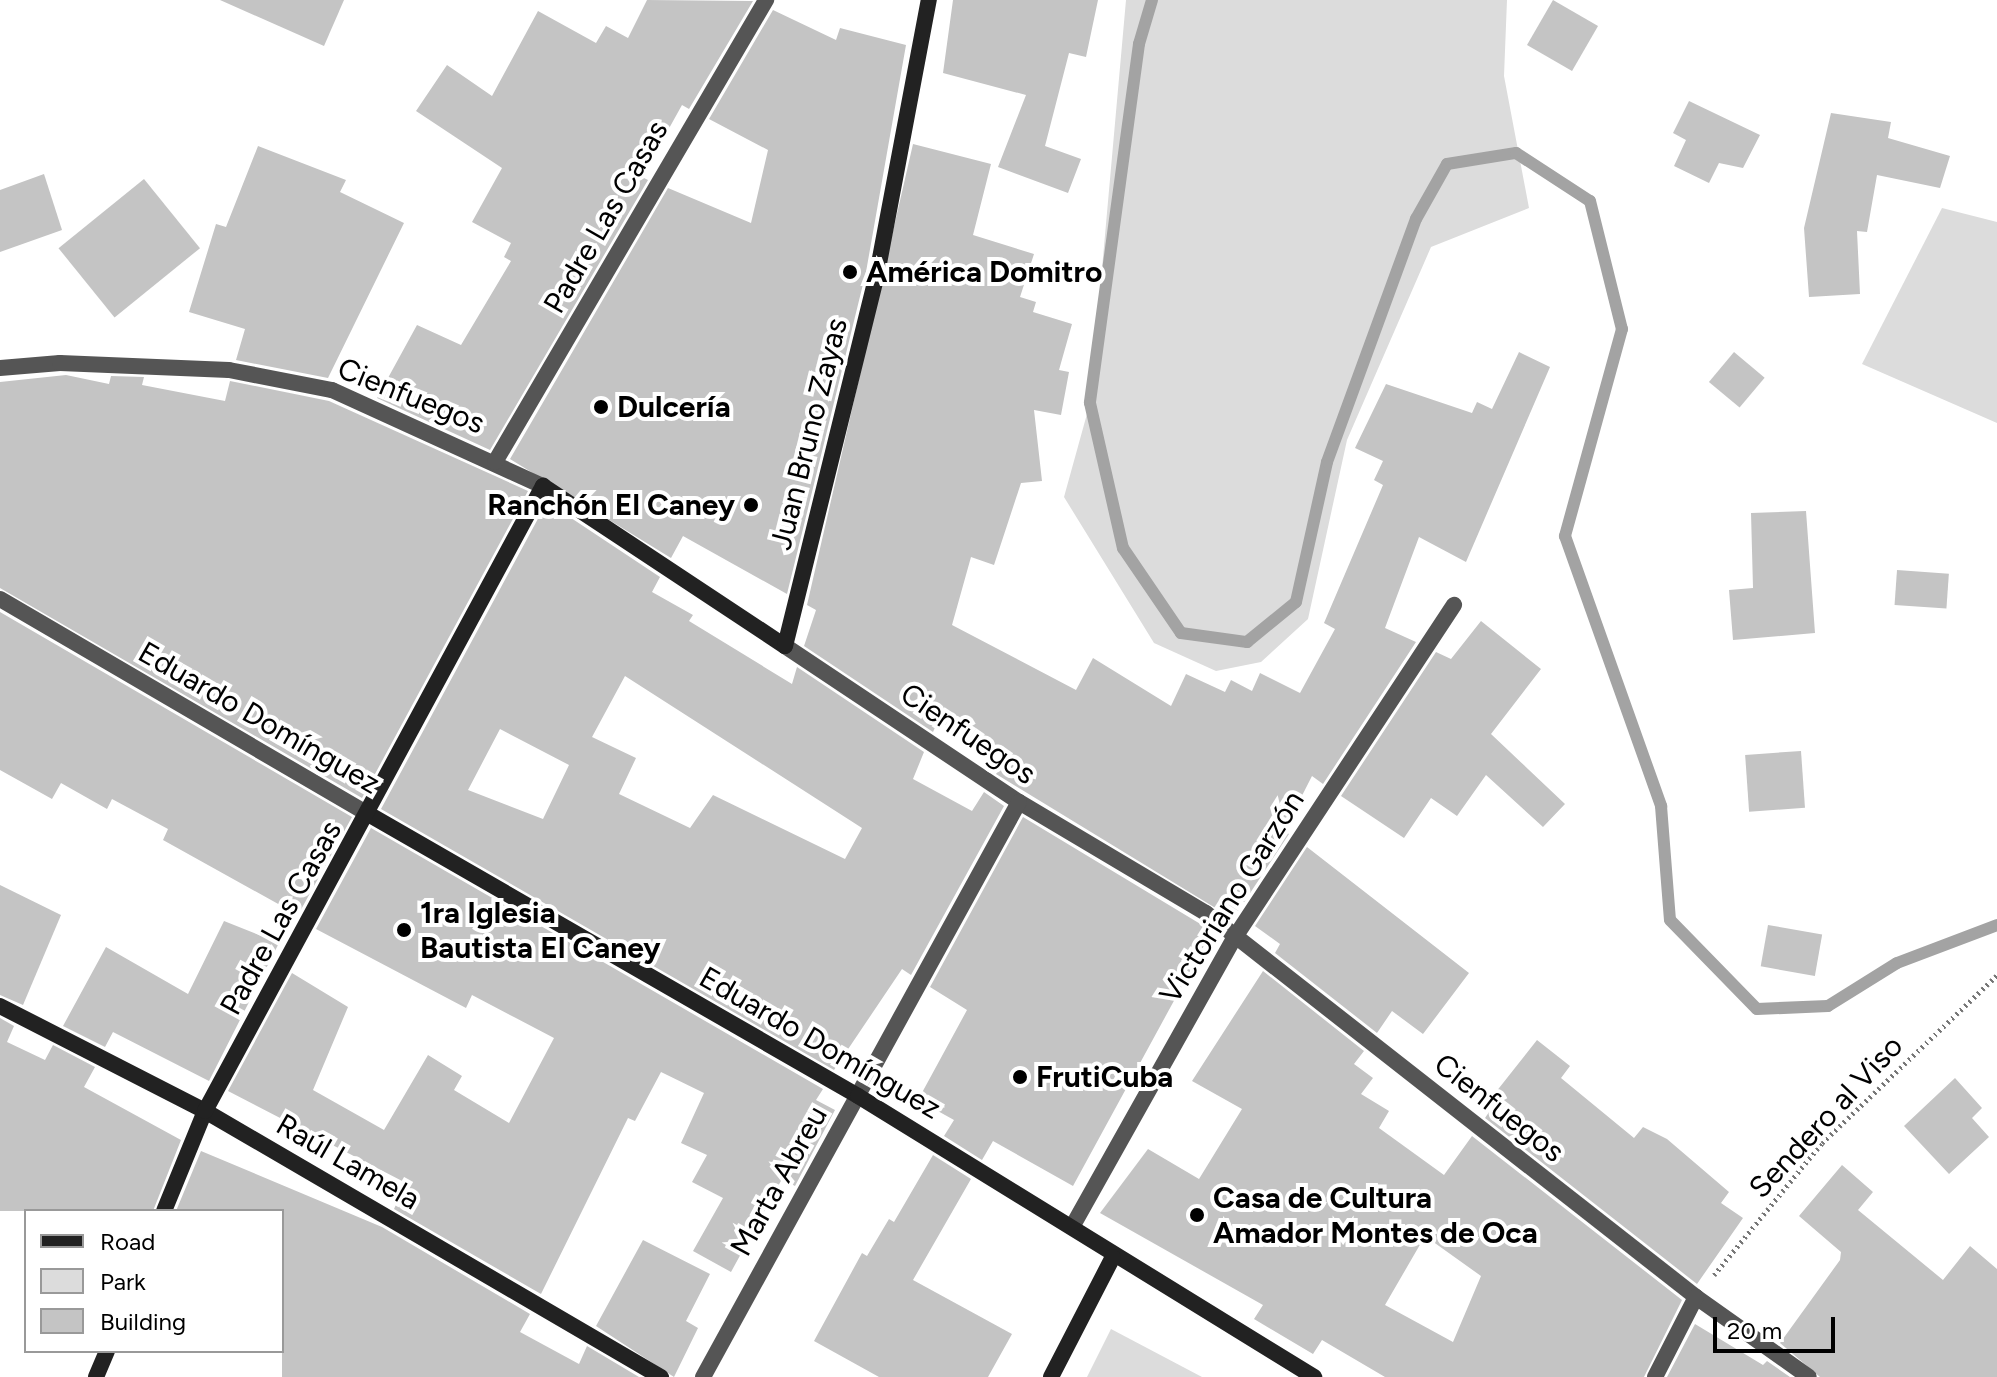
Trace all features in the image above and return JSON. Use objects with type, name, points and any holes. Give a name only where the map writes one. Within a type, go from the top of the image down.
[{"type":"street","name":"Padre Las Casas","points":[[495,462],[766,0]]},
{"type":"street","name":"Juan Bruno Zayas","points":[[785,646],[877,274],[929,0]]},
{"type":"street","name":"Cienfuegos","points":[[0,368],[60,363],[229,370],[332,390],[543,486],[1019,802],[1235,937],[1696,1297],[1809,1377]]},
{"type":"street","name":"Padre Las Casas","points":[[165,1209],[205,1111],[370,815],[543,486]]},
{"type":"street","name":"Eduardo Domínguez","points":[[0,599],[858,1096],[1072,1227],[1113,1257],[1314,1377]]},
{"type":"street","name":"Victoriano Garzón","points":[[1072,1227],[1235,937],[1454,605]]},
{"type":"street","name":"Marta Abreu","points":[[703,1377],[1019,802]]},
{"type":"street","name":"Raúl Lamela","points":[[0,1006],[205,1111],[661,1377]]},
{"type":"street","points":[[1051,1377],[1113,1257]]},
{"type":"street","points":[[1655,1377],[1696,1297]]},
{"type":"street","points":[[96,1377],[106,1353]]},
{"type":"path","name":"Sendero al Viso","points":[[1696,1297],[1822,1143],[1997,975]]},
{"type":"green space","points":[[1126,0],[1507,0],[1504,76],[1529,208],[1431,247],[1347,440],[1308,619],[1261,662],[1216,671],[1154,643],[1064,497],[1090,403]]},
{"type":"green space","points":[[1942,208],[1997,222],[1997,423],[1862,364]]},
{"type":"green space","points":[[1111,1329],[1202,1377],[1087,1377]]},
{"type":"building","points":[[220,0],[344,0],[324,46]]},
{"type":"building","points":[[647,0],[753,1],[689,109],[682,105],[642,177],[648,180],[490,450],[377,398],[417,325],[461,345],[511,261],[504,257],[511,243],[472,222],[502,168],[416,111],[447,65],[492,96],[538,11],[596,43],[606,26],[628,38]]},
{"type":"building","points":[[953,0],[1098,0],[1086,57],[1069,53],[1045,146],[1081,159],[1068,193],[998,167],[1026,95],[943,73]]},
{"type":"building","points":[[1553,0],[1598,26],[1572,71],[1527,45]]},
{"type":"building","points":[[773,10],[836,40],[840,28],[906,45],[866,272],[787,594],[683,536],[671,558],[510,459],[668,188],[751,223],[768,150],[709,119]]},
{"type":"building","points":[[1689,101],[1760,135],[1743,168],[1719,163],[1709,183],[1674,166],[1686,140],[1673,133]]},
{"type":"building","points":[[1831,113],[1891,122],[1888,138],[1950,156],[1940,188],[1877,175],[1867,232],[1857,231],[1860,294],[1809,297],[1804,228]]},
{"type":"building","points":[[913,144],[991,164],[973,235],[1034,254],[1020,297],[1036,302],[1033,312],[1072,324],[1059,370],[1069,372],[1061,415],[1034,410],[1042,481],[1021,483],[994,565],[971,557],[952,625],[1076,690],[1093,658],[1171,706],[1186,674],[1225,692],[1231,680],[1252,691],[1260,673],[1300,693],[1335,629],[1324,623],[1383,485],[1374,480],[1383,461],[1355,448],[1386,384],[1472,413],[1477,402],[1492,409],[1519,352],[1550,367],[1466,562],[1419,537],[1385,628],[1416,642],[1323,784],[1312,776],[1284,831],[1289,834],[1237,913],[1226,905],[1222,912],[996,774],[1007,758],[938,721],[933,732],[804,646],[816,610],[807,605]]},
{"type":"building","points":[[258,146],[346,180],[340,192],[404,223],[328,378],[236,360],[245,329],[189,312],[216,224],[226,227]]},
{"type":"building","points":[[44,174],[62,230],[0,252],[0,190]]},
{"type":"building","points":[[144,179],[200,248],[115,317],[59,248]]},
{"type":"building","points":[[1734,352],[1765,378],[1740,408],[1709,382]]},
{"type":"building","points":[[66,375],[109,384],[111,376],[144,377],[142,385],[225,401],[230,381],[329,401],[528,491],[362,798],[0,588],[0,382]]},
{"type":"building","points":[[547,502],[660,577],[652,592],[693,615],[689,621],[792,684],[797,667],[924,752],[913,779],[972,811],[984,792],[1004,806],[911,975],[902,969],[834,1070],[381,809]],"holes":[[[625,676],[862,828],[845,859],[713,795],[690,828],[619,794],[636,758],[592,737]],[[500,729],[569,765],[543,819],[468,790]]]},
{"type":"building","points":[[1806,511],[1815,633],[1733,640],[1729,590],[1753,588],[1751,513]]},
{"type":"building","points":[[1897,570],[1949,574],[1946,609],[1895,605]]},
{"type":"building","points":[[0,612],[352,817],[298,915],[163,840],[168,829],[112,799],[107,809],[61,783],[52,799],[0,770]]},
{"type":"building","points":[[1481,621],[1541,669],[1491,734],[1565,804],[1543,827],[1486,775],[1457,816],[1431,798],[1404,838],[1341,796],[1436,652],[1451,659]]},
{"type":"building","points":[[1801,751],[1805,808],[1749,812],[1745,755]]},
{"type":"building","points":[[1023,817],[1212,931],[1073,1186],[993,1141],[982,1160],[944,1136],[954,1120],[918,1100],[967,1010],[930,987]]},
{"type":"building","points":[[371,828],[823,1089],[816,1100],[835,1110],[795,1186],[782,1179],[731,1272],[693,1251],[723,1198],[692,1182],[707,1155],[681,1143],[704,1093],[661,1072],[635,1121],[628,1118],[541,1294],[394,1209],[406,1183],[228,1091],[292,973],[348,1007],[313,1090],[384,1130],[428,1055],[462,1076],[454,1090],[509,1123],[554,1038],[472,995],[466,1008],[316,929]]},
{"type":"building","points":[[1307,847],[1469,973],[1423,1034],[1392,1011],[1377,1033],[1275,953],[1280,944],[1255,926]]},
{"type":"building","points":[[0,885],[61,915],[23,1005],[0,995]]},
{"type":"building","points":[[224,921],[279,943],[209,1081],[113,1032],[105,1047],[63,1026],[106,947],[188,994]]},
{"type":"building","points":[[1768,925],[1822,935],[1815,976],[1761,966]]},
{"type":"building","points":[[1263,971],[1364,1051],[1354,1064],[1373,1078],[1361,1094],[1389,1111],[1379,1128],[1444,1175],[1472,1136],[1682,1300],[1644,1377],[1385,1377],[1322,1340],[1313,1354],[1254,1319],[1263,1305],[1100,1213],[1148,1149],[1199,1179],[1242,1109],[1192,1081]],"holes":[[[1425,1236],[1481,1276],[1453,1342],[1385,1305]]]},
{"type":"building","points":[[0,1018],[14,1026],[7,1042],[45,1060],[53,1045],[95,1067],[84,1087],[181,1140],[154,1209],[0,1211]]},
{"type":"building","points":[[1537,1040],[1570,1066],[1561,1078],[1634,1138],[1643,1127],[1667,1139],[1729,1192],[1721,1203],[1743,1218],[1697,1284],[1485,1118],[1493,1106],[1488,1102]]},
{"type":"building","points":[[1955,1078],[1982,1108],[1972,1118],[1989,1137],[1949,1174],[1904,1126]]},
{"type":"building","points":[[201,1151],[382,1227],[530,1314],[520,1332],[579,1364],[587,1346],[639,1377],[282,1377],[284,1209],[177,1209]]},
{"type":"building","points":[[933,1155],[971,1179],[913,1280],[1012,1334],[988,1377],[879,1377],[814,1341],[862,1253],[867,1256],[889,1219],[894,1222]]},
{"type":"building","points":[[1842,1165],[1873,1192],[1858,1210],[1943,1280],[1970,1246],[1997,1269],[1997,1377],[1820,1377],[1780,1343],[1840,1260],[1841,1252],[1799,1216]]},
{"type":"building","points":[[643,1240],[710,1274],[686,1321],[698,1328],[674,1377],[596,1326]]},
{"type":"building","points":[[1695,1324],[1763,1365],[1767,1361],[1790,1377],[1667,1377]]},
{"type":"waterway","points":[[1152,0],[1139,44],[1090,403],[1123,548],[1181,633],[1247,642],[1296,602],[1327,462],[1416,219],[1447,164],[1516,153],[1590,201],[1622,329],[1565,536],[1661,806],[1670,920],[1757,1009],[1828,1006],[1897,963],[1997,925]]},
{"type":"place","name":"América Domitro","points":[[850,272]]},
{"type":"place","name":"Dulcería","points":[[601,407]]},
{"type":"place","name":"Ranchón El Caney","points":[[751,505]]},
{"type":"place","name":"1ra Iglesia Bautista El Caney","points":[[404,930]]},
{"type":"place","name":"FrutiCuba","points":[[1020,1077]]},
{"type":"place","name":"Casa de Cultura Amador Montes de Oca","points":[[1197,1215]]}]
